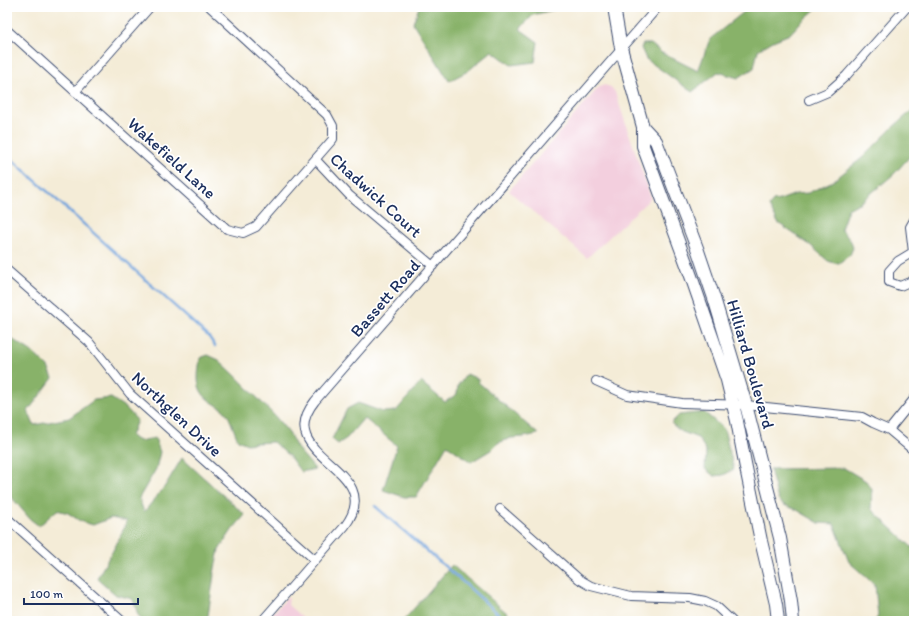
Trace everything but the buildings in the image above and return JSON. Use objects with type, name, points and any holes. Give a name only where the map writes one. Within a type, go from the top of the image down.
[{"type":"main road","name":"Hilliard Boulevard","points":[[614,7],[621,48],[643,127],[643,146],[691,276],[727,380],[740,405],[780,538],[793,621]]},
{"type":"main road","name":"Hilliard Boulevard","points":[[740,405],[761,542],[776,604],[778,621]]},
{"type":"street","points":[[75,92],[150,7]]},
{"type":"street","name":"Chadwick Court","points":[[210,7],[327,115],[333,126],[333,139],[316,160],[350,195],[433,266]]},
{"type":"street","name":"Bassett Road","points":[[262,621],[348,522],[353,511],[355,498],[347,479],[317,451],[308,440],[304,428],[305,420],[315,401],[658,7]]},
{"type":"street","points":[[809,100],[828,92],[846,76],[907,7]]},
{"type":"street","name":"Wakefield Lane","points":[[7,30],[227,229],[243,233],[256,227],[316,160]]},
{"type":"street","points":[[914,220],[910,227],[913,254],[898,261],[889,271],[889,282],[900,286],[914,280]]},
{"type":"street","name":"Northglen Drive","points":[[7,270],[89,342],[130,394],[315,560]]},
{"type":"street","points":[[596,381],[628,395],[682,403],[740,405],[862,417],[889,430],[914,451]]},
{"type":"street","points":[[889,430],[914,399]]},
{"type":"street","points":[[500,509],[579,579],[591,586],[631,596],[690,598],[705,601],[716,606],[732,621]]},
{"type":"street","points":[[7,518],[122,621]]},
{"type":"shaded area","points":[[604,85],[611,87],[615,92],[651,198],[587,258],[509,191],[598,88]]},
{"type":"shaded area","points":[[289,596],[288,605],[306,621],[267,620]]},
{"type":"green space","points":[[419,7],[565,7],[533,15],[520,29],[538,42],[535,62],[511,65],[492,51],[468,71],[449,81],[413,23]]},
{"type":"green space","points":[[750,7],[818,7],[790,34],[773,41],[758,50],[754,68],[738,78],[718,72],[692,92],[646,59],[641,48],[643,44],[651,44],[662,53],[698,71],[710,39]]},
{"type":"green space","points":[[914,109],[914,152],[894,174],[861,202],[848,209],[841,229],[851,241],[853,248],[850,255],[839,263],[828,261],[810,245],[778,223],[769,206],[773,201],[796,194],[808,193],[833,181],[862,158],[893,127]]},
{"type":"green space","points":[[7,336],[31,351],[48,367],[53,378],[28,411],[34,425],[69,418],[94,400],[111,398],[126,408],[137,420],[131,436],[139,441],[155,438],[160,452],[156,469],[139,498],[144,512],[165,486],[182,458],[245,515],[232,530],[219,550],[208,616],[198,621],[143,621],[138,615],[133,599],[116,595],[97,578],[116,545],[127,521],[111,518],[93,525],[80,521],[68,513],[57,510],[39,526],[30,519],[7,492]]},
{"type":"green space","points":[[208,355],[219,360],[274,415],[289,433],[297,448],[315,469],[301,472],[289,456],[273,442],[247,444],[238,440],[227,414],[210,401],[201,392],[199,387],[198,376],[200,358]]},
{"type":"green space","points":[[467,374],[480,380],[478,382],[538,434],[511,438],[498,443],[491,450],[471,462],[447,445],[416,497],[404,497],[383,490],[397,446],[364,418],[347,438],[338,444],[332,439],[347,409],[358,403],[383,412],[396,411],[421,382],[445,402],[457,394],[458,385]]},
{"type":"green space","points":[[704,412],[724,429],[734,470],[723,475],[714,476],[705,469],[706,450],[698,438],[680,431],[671,423],[679,415]]},
{"type":"green space","points":[[844,468],[866,481],[872,489],[871,509],[913,548],[914,547],[914,621],[875,621],[878,616],[875,585],[849,562],[834,524],[819,523],[797,510],[784,505],[778,500],[770,469]]},
{"type":"green space","points":[[452,565],[516,621],[403,621]]},
{"type":"waterway","points":[[7,155],[209,337],[215,346]]},
{"type":"waterway","points":[[375,506],[506,621]]}]
